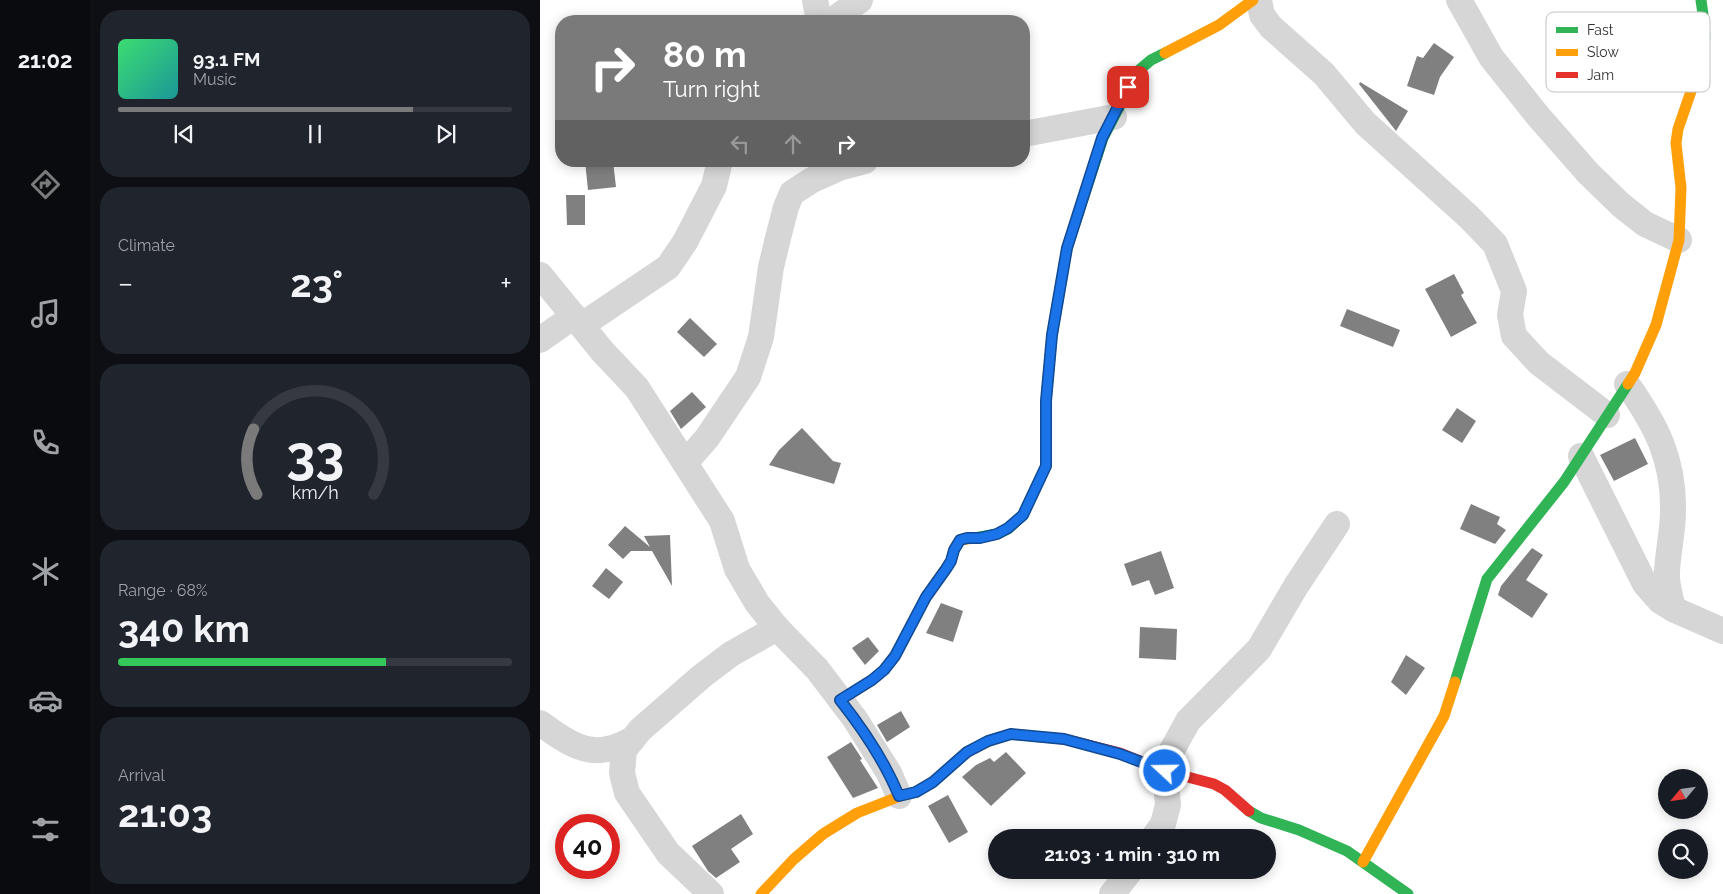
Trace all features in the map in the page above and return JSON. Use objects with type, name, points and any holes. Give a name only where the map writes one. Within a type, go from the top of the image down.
[{"type":"street","points":[[815,0],[818,15]]},
{"type":"street","points":[[840,15],[860,0]]},
{"type":"street","points":[[1459,0],[1491,57],[1538,116],[1588,173],[1621,205],[1645,224],[1679,240]]},
{"type":"street","points":[[840,700],[872,680],[884,670],[895,656],[926,597],[951,561],[954,550],[960,540],[997,534],[1008,528],[1023,515],[1046,466],[1046,401],[1052,335],[1067,248],[1102,138],[1138,71],[1151,60],[1165,52],[1186,44],[1219,25],[1244,2],[1262,14],[1271,27],[1324,74],[1365,123],[1469,217],[1495,244],[1514,291],[1510,315],[1514,336],[1539,363],[1607,415]]},
{"type":"street","points":[[1363,862],[1444,716],[1487,579],[1564,482],[1635,373],[1656,325],[1679,240],[1680,188],[1676,143],[1678,129],[1691,92]]},
{"type":"street","points":[[1030,133],[1114,117]]},
{"type":"street","points":[[540,340],[578,320],[668,266],[685,242],[714,186],[719,167]]},
{"type":"street","points":[[685,464],[707,438],[748,376],[761,337],[771,267],[786,207],[792,193],[812,180],[843,167]]},
{"type":"street","points":[[540,275],[603,352],[637,388],[722,521],[737,568],[757,603],[777,628],[817,670],[855,719],[888,773],[899,796]]},
{"type":"street","points":[[1627,384],[1645,410],[1662,443],[1672,481],[1673,512],[1666,573],[1673,609]]},
{"type":"street","points":[[1581,456],[1644,584],[1660,601],[1673,609],[1723,630]]},
{"type":"street","points":[[1159,829],[1163,824],[1168,805],[1164,774],[1170,752],[1188,721],[1237,669],[1259,649],[1296,586],[1337,524]]},
{"type":"street","points":[[711,894],[668,853],[627,793],[622,773],[624,750],[640,730],[702,676],[731,654],[777,628]]},
{"type":"street","points":[[540,724],[561,738],[589,750],[607,750],[633,739]]},
{"type":"street","points":[[761,894],[794,859],[823,834],[857,813],[899,796],[916,792],[933,782],[967,752],[988,741],[1011,734],[1064,739],[1120,754],[1165,771],[1214,784],[1225,790],[1249,811],[1261,818],[1299,830],[1347,851],[1408,894]]},
{"type":"street","points":[[1112,894],[1124,879]]},
{"type":"building","points":[[1434,43],[1454,57],[1440,77],[1434,95],[1407,86],[1417,56],[1423,58]]},
{"type":"building","points":[[1360,82],[1408,111],[1396,131],[1359,84]]},
{"type":"building","points":[[586,167],[614,167],[616,187],[588,190]]},
{"type":"building","points":[[566,195],[585,195],[585,225],[567,225]]},
{"type":"building","points":[[1454,274],[1464,293],[1461,295],[1477,323],[1451,337],[1425,289]]},
{"type":"building","points":[[1347,309],[1400,330],[1393,347],[1340,326]]},
{"type":"building","points":[[690,318],[717,344],[704,357],[677,332]]},
{"type":"building","points":[[692,392],[706,407],[681,429],[670,411]]},
{"type":"building","points":[[1457,408],[1476,421],[1462,443],[1442,430]]},
{"type":"building","points":[[802,428],[833,461],[841,463],[834,484],[769,465],[779,450]]},
{"type":"building","points":[[1635,438],[1648,464],[1614,481],[1600,455]]},
{"type":"building","points":[[1471,504],[1500,517],[1497,524],[1506,530],[1495,544],[1460,529]]},
{"type":"building","points":[[625,526],[650,547],[644,536],[670,535],[672,586],[652,551],[631,551],[623,559],[608,545]]},
{"type":"building","points":[[1532,548],[1543,555],[1526,580],[1548,594],[1532,618],[1498,595],[1501,586]]},
{"type":"building","points":[[1161,551],[1174,588],[1155,595],[1149,580],[1132,586],[1124,564]]},
{"type":"building","points":[[606,568],[623,582],[609,599],[592,586]]},
{"type":"building","points":[[941,603],[963,611],[953,642],[926,633]]},
{"type":"building","points":[[1140,627],[1177,629],[1176,660],[1139,658]]},
{"type":"building","points":[[868,637],[879,651],[865,665],[852,648]]},
{"type":"building","points":[[1406,655],[1425,668],[1406,695],[1391,682]]},
{"type":"building","points":[[901,711],[910,727],[887,742],[877,725]]},
{"type":"building","points":[[851,742],[878,788],[853,798],[827,757]]},
{"type":"building","points":[[1006,752],[1026,773],[991,806],[962,777],[976,765],[990,758],[994,762]]},
{"type":"building","points":[[948,795],[968,832],[949,843],[928,806]]},
{"type":"building","points":[[741,814],[753,834],[731,849],[740,862],[716,878],[708,871],[692,846]]},
{"type":"traffic: fast","points":[[1701,0],[1703,12]]},
{"type":"traffic: fast","points":[[974,538],[997,534],[1008,529],[1023,515],[1046,466],[1046,401],[1052,335],[1067,248],[1103,138],[1138,71],[1151,60],[1165,53]]},
{"type":"traffic: fast","points":[[1455,682],[1487,579],[1564,482],[1628,384]]},
{"type":"traffic: fast","points":[[1249,811],[1261,818],[1299,830],[1347,851],[1408,894]]},
{"type":"traffic: slow","points":[[1165,53],[1219,25],[1253,0]]},
{"type":"traffic: slow","points":[[1628,384],[1635,373],[1656,325],[1679,240],[1681,188],[1676,143],[1678,129],[1691,92]]},
{"type":"traffic: slow","points":[[840,700],[872,680],[884,670],[895,656],[926,597],[951,561],[954,550],[960,540],[974,538]]},
{"type":"traffic: slow","points":[[1363,862],[1444,716],[1455,682]]},
{"type":"traffic: slow","points":[[761,894],[794,859],[823,834],[857,813],[903,795],[916,792],[933,782],[967,752],[989,741],[1011,734],[1052,738]]},
{"type":"traffic: jam","points":[[1052,738],[1064,739],[1120,753],[1165,771],[1214,784],[1225,790],[1249,811]]},
{"type":"route","points":[[1128,87],[1102,138],[1067,248],[1052,335],[1046,401],[1046,466],[1023,515],[1008,528],[997,534],[960,540],[956,545],[951,561],[926,597],[895,656],[884,670],[872,680],[840,700],[855,719],[888,773],[899,796],[916,792],[933,782],[967,752],[988,741],[1011,734],[1064,739],[1120,754],[1165,771]]}]
